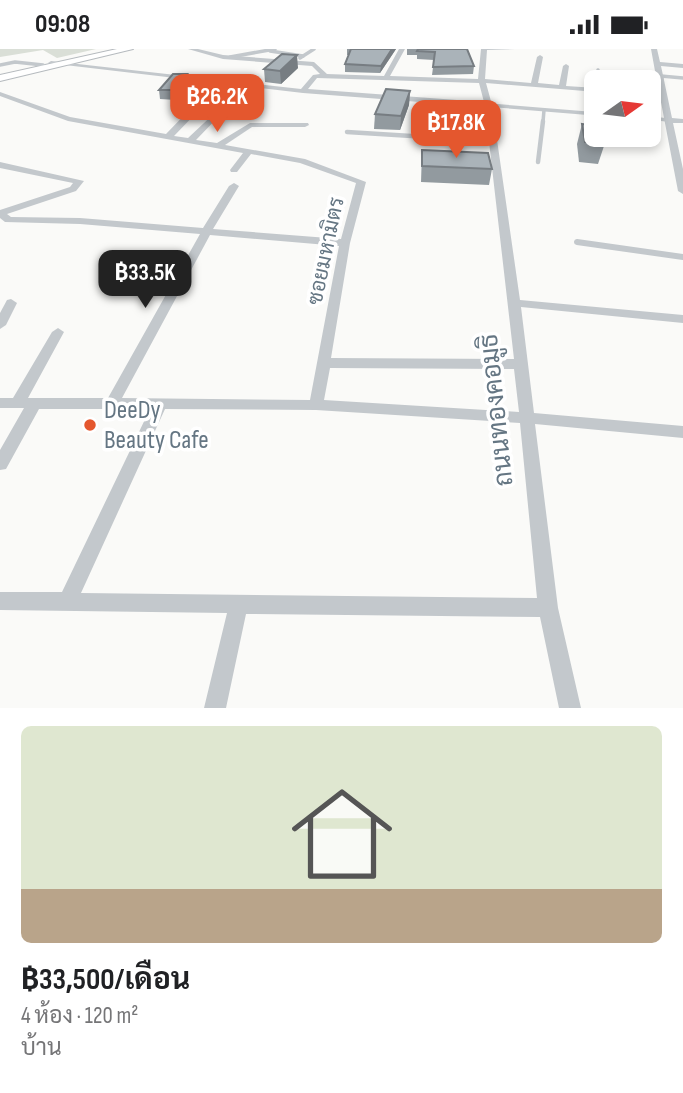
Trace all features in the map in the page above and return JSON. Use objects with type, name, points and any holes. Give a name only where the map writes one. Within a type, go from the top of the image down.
[{"type":"main road","points":[[0,76],[113,49]]},
{"type":"main road","points":[[50,64],[129,49]]},
{"type":"street","points":[[191,49],[229,57],[314,64],[326,77]]},
{"type":"street","points":[[386,78],[402,49]]},
{"type":"street","points":[[481,81],[480,63],[486,49],[512,49]]},
{"type":"street","points":[[654,49],[659,70]]},
{"type":"street","points":[[534,85],[540,57]]},
{"type":"street","points":[[50,64],[303,91],[488,105]]},
{"type":"street","points":[[657,64],[683,66]]},
{"type":"street","points":[[562,87],[566,66]]},
{"type":"street","points":[[77,74],[88,69]]},
{"type":"street","points":[[303,91],[314,76],[481,81],[584,89]]},
{"type":"street","name":"ถนนทองคอมูธิ","points":[[481,81],[488,105],[514,303],[548,608],[570,708]]},
{"type":"street","points":[[662,84],[683,191]]},
{"type":"street","name":"ซอยมหามิตร","points":[[0,94],[53,115],[311,163],[360,182],[345,243],[316,405]]},
{"type":"street","points":[[168,137],[198,106]]},
{"type":"street","points":[[190,141],[220,110]]},
{"type":"street","points":[[668,120],[683,121]]},
{"type":"street","points":[[218,146],[250,125],[305,125]]},
{"type":"street","points":[[671,135],[683,137]]},
{"type":"street","points":[[234,170],[249,151]]},
{"type":"street","points":[[0,165],[79,181],[73,189],[0,213]]},
{"type":"street","points":[[113,404],[206,232],[234,186]]},
{"type":"street","points":[[0,213],[9,220],[80,221],[345,243]]},
{"type":"street","points":[[0,325],[11,303]]},
{"type":"street","points":[[514,303],[683,319]]},
{"type":"street","points":[[18,404],[58,332]]},
{"type":"street","points":[[324,363],[520,364]]},
{"type":"street","points":[[0,403],[316,405],[526,418],[683,432]]},
{"type":"street","points":[[0,464],[34,404]]},
{"type":"street","points":[[67,601],[160,404]]},
{"type":"street","points":[[0,601],[548,608]]},
{"type":"street","points":[[215,708],[239,603]]},
{"type":"lane","points":[[229,57],[275,49]]},
{"type":"lane","points":[[292,62],[314,49]]},
{"type":"lane","points":[[266,51],[303,55]]},
{"type":"lane","points":[[0,65],[15,62],[50,64]]},
{"type":"lane","points":[[662,78],[683,78]]},
{"type":"lane","points":[[488,105],[584,113]]},
{"type":"lane","points":[[538,162],[544,110]]},
{"type":"lane","points":[[662,119],[668,120]]},
{"type":"lane","points":[[346,132],[492,141]]},
{"type":"lane","points":[[577,242],[683,257]]},
{"type":"shaded area","points":[[0,49],[96,49],[57,58],[43,50],[0,57]]},
{"type":"building","points":[[351,49],[392,49],[381,66],[345,64]]},
{"type":"building","points":[[467,49],[474,66],[433,67],[435,52],[417,51]]},
{"type":"building","points":[[282,54],[297,55],[280,71],[264,69]]},
{"type":"building","points":[[173,74],[187,74],[174,90],[159,90]]},
{"type":"building","points":[[386,89],[410,91],[401,116],[375,114]]},
{"type":"building","points":[[422,150],[488,153],[492,169],[422,166]]},
{"type":"place","name":"DeeDy Beauty Cafe","points":[[90,425]]}]
